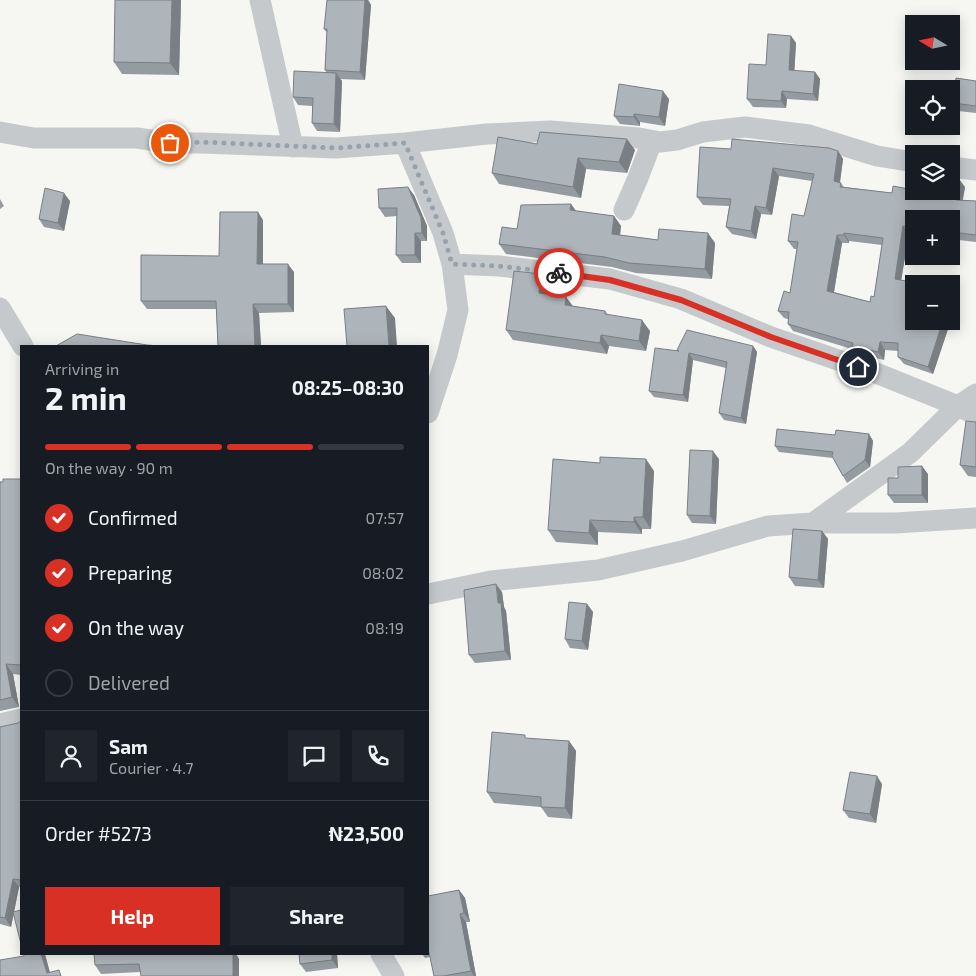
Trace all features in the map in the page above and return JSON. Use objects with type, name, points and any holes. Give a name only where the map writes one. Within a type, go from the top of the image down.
[{"type":"street","points":[[260,0],[293,147]]},
{"type":"street","points":[[0,132],[34,138],[136,138],[170,143],[202,142],[336,148],[487,134],[550,132],[639,138],[652,141],[677,140],[703,132],[745,127],[809,135],[877,156],[905,161]]},
{"type":"street","points":[[624,210],[652,141]]},
{"type":"street","points":[[405,143],[443,233],[452,264],[458,310],[447,355],[429,410]]},
{"type":"street","points":[[960,168],[976,170]]},
{"type":"street","points":[[452,264],[499,266],[601,278],[619,282],[681,300],[771,337],[876,373],[967,410]]},
{"type":"street","points":[[0,308],[22,345]]},
{"type":"street","points":[[813,523],[967,410],[976,394]]},
{"type":"street","points":[[429,594],[491,581],[598,570],[682,552],[768,526],[813,523],[896,523],[976,518]]},
{"type":"street","points":[[0,724],[20,719]]},
{"type":"street","points":[[382,955],[394,976]]},
{"type":"building","points":[[115,0],[172,0],[170,63],[114,62]]},
{"type":"building","points":[[327,0],[365,0],[360,72],[325,70],[327,29],[324,29]]},
{"type":"building","points":[[768,34],[791,36],[789,70],[815,72],[813,94],[782,91],[781,101],[747,99],[749,64],[766,65]]},
{"type":"building","points":[[294,71],[336,73],[334,124],[312,123],[313,98],[293,97]]},
{"type":"building","points":[[956,78],[976,81],[976,106],[960,104],[960,80],[956,80]]},
{"type":"building","points":[[619,84],[663,91],[659,117],[634,114],[634,117],[614,116]]},
{"type":"building","points":[[540,132],[627,139],[619,162],[578,158],[573,187],[492,173],[498,137],[537,144]]},
{"type":"building","points":[[732,139],[829,148],[838,151],[834,181],[841,183],[840,187],[892,193],[893,186],[905,188],[905,200],[976,201],[976,235],[960,233],[960,210],[905,210],[905,226],[903,226],[895,279],[905,281],[905,330],[940,330],[928,367],[898,357],[898,343],[880,342],[878,352],[852,346],[853,343],[788,324],[789,312],[778,311],[784,291],[790,293],[798,242],[788,241],[792,214],[804,216],[814,174],[773,168],[766,208],[755,206],[751,231],[726,227],[731,199],[697,197],[700,147],[731,149]],"holes":[[[844,233],[883,238],[874,297],[871,296],[870,302],[827,291],[837,235],[844,235]]]},
{"type":"building","points":[[408,187],[421,218],[422,233],[415,233],[415,255],[396,255],[397,208],[379,208],[378,189]]},
{"type":"building","points":[[45,188],[64,193],[58,223],[39,219]]},
{"type":"building","points":[[571,204],[570,210],[614,216],[612,234],[658,240],[659,229],[708,233],[705,269],[629,263],[605,257],[499,244],[502,227],[517,229],[521,205]]},
{"type":"building","points":[[220,212],[258,212],[257,264],[288,264],[288,304],[253,304],[255,345],[218,345],[216,301],[141,301],[141,255],[219,256]]},
{"type":"building","points":[[514,271],[541,274],[539,293],[566,297],[565,305],[605,311],[605,314],[642,320],[639,341],[601,335],[600,343],[506,330]]},
{"type":"building","points":[[386,306],[389,345],[347,345],[344,309]]},
{"type":"building","points":[[687,330],[753,346],[741,418],[719,413],[727,362],[689,353],[683,395],[649,391],[655,348],[679,351],[677,350]]},
{"type":"building","points":[[77,334],[147,345],[58,345]]},
{"type":"building","points":[[966,421],[976,422],[976,467],[960,465]]},
{"type":"building","points":[[777,429],[835,435],[836,430],[869,434],[865,460],[843,476],[832,456],[833,452],[775,446]]},
{"type":"building","points":[[690,450],[713,451],[710,516],[687,515]]},
{"type":"building","points":[[600,457],[646,459],[643,517],[634,517],[634,522],[590,520],[589,533],[548,530],[553,459],[600,463]]},
{"type":"building","points":[[922,466],[922,495],[888,495],[888,478],[898,478],[898,467]]},
{"type":"building","points":[[3,479],[20,479],[20,665],[6,664],[12,697],[0,700],[0,482],[3,482]]},
{"type":"building","points":[[793,529],[822,531],[818,580],[789,577]]},
{"type":"building","points":[[496,584],[498,603],[501,603],[505,651],[469,655],[464,590]]},
{"type":"building","points":[[569,602],[587,604],[582,641],[565,639]]},
{"type":"building","points":[[20,722],[20,880],[13,879],[5,918],[0,917],[0,727]]},
{"type":"building","points":[[492,732],[525,735],[525,738],[569,741],[565,808],[541,807],[541,797],[487,792]]},
{"type":"building","points":[[850,772],[877,776],[870,814],[843,810]]},
{"type":"building","points":[[459,890],[464,913],[460,914],[471,971],[434,976],[429,953],[429,896]]},
{"type":"building","points":[[20,910],[20,940],[13,912]]},
{"type":"building","points":[[41,955],[47,973],[59,970],[61,976],[0,976],[0,960]]},
{"type":"building","points":[[94,955],[233,955],[233,976],[141,976],[139,964],[95,965]]},
{"type":"building","points":[[299,955],[332,955],[332,960],[300,964]]},
{"type":"way so far","points":[[170,143],[202,142],[336,148],[405,143],[443,233],[452,264],[499,266],[559,273]]},
{"type":"route","points":[[559,273],[610,280],[681,300],[771,337],[858,367]]}]
